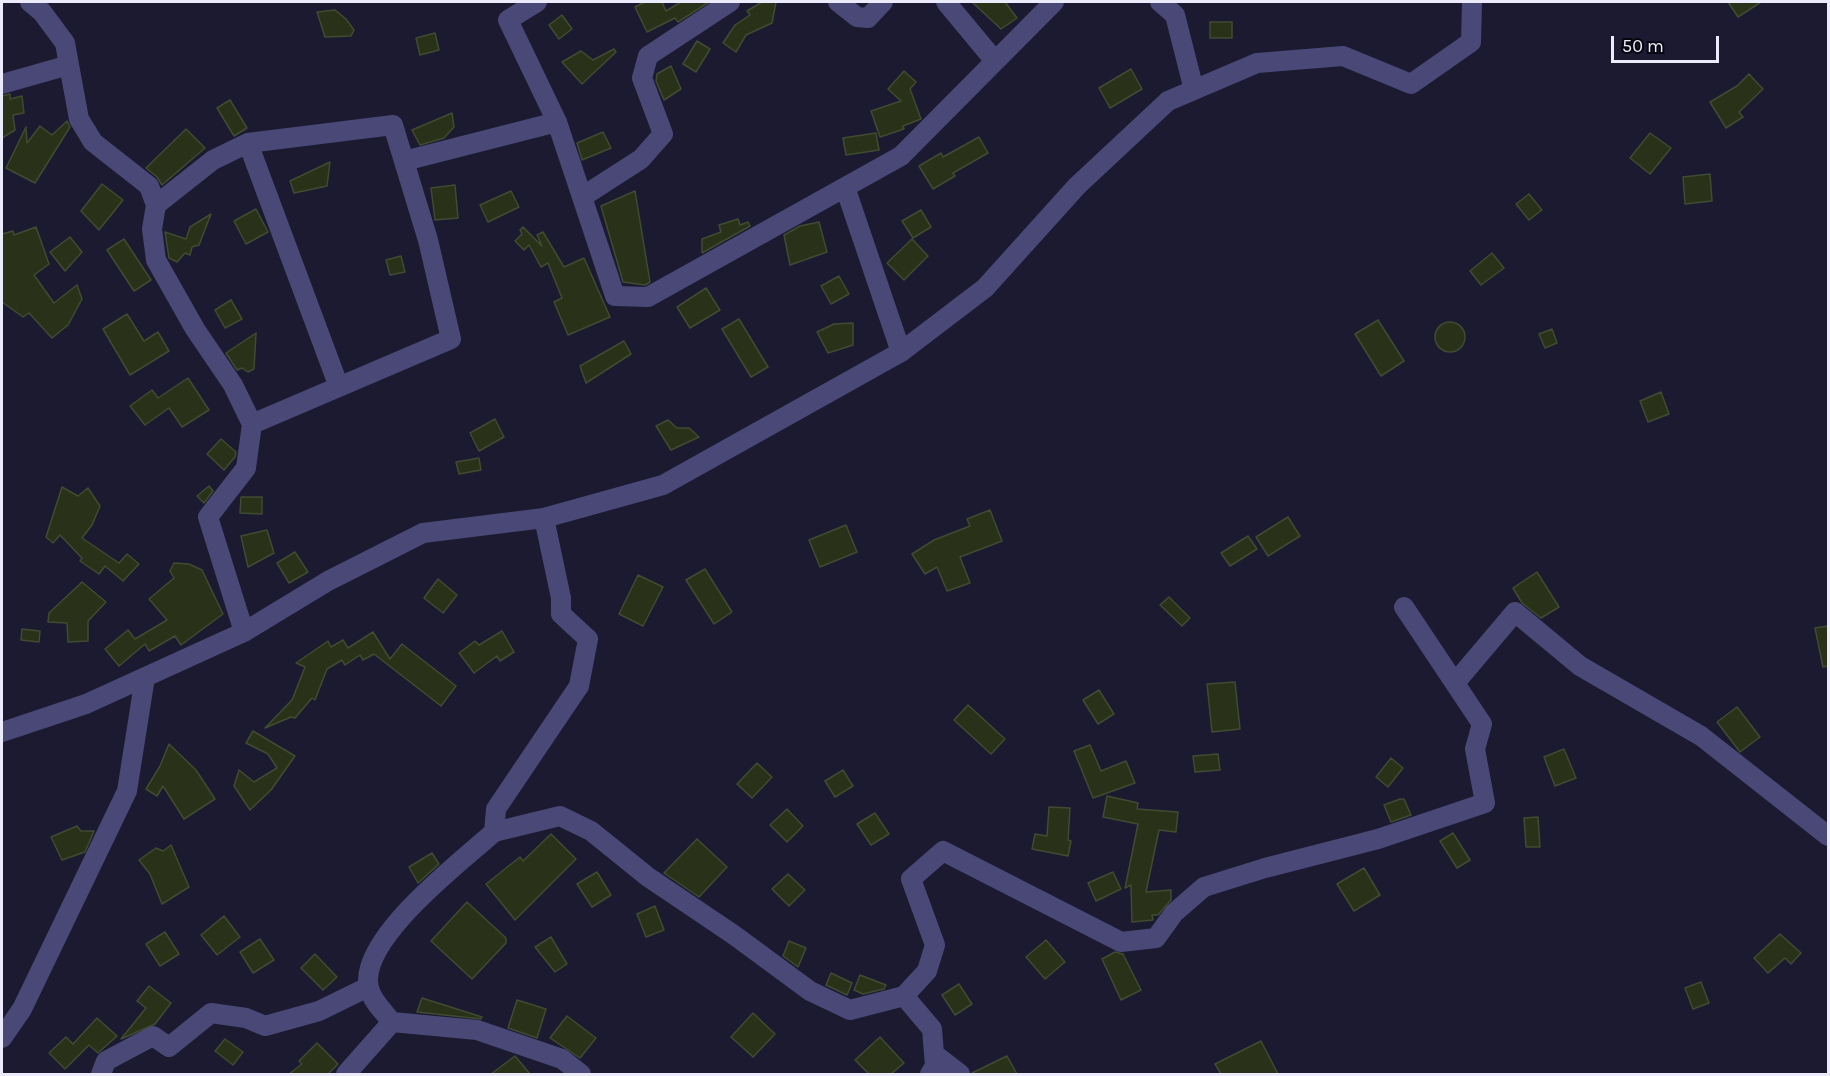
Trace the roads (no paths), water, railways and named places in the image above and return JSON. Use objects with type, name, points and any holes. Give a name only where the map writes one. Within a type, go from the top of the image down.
[{"type":"street","points":[[30,2],[42,12],[65,43],[79,120],[93,142],[149,186],[156,205],[152,229],[156,260],[195,329],[233,385],[252,424],[246,468],[208,517],[244,632]]},
{"type":"street","points":[[537,2],[508,20],[557,122],[615,296],[648,297],[901,156],[1054,2]]},
{"type":"street","points":[[582,197],[641,159],[663,134],[642,78],[648,56],[730,2]]},
{"type":"street","points":[[838,2],[857,18],[868,18],[883,2]]},
{"type":"street","points":[[946,2],[995,61]]},
{"type":"street","points":[[1160,2],[1174,15],[1194,90]]},
{"type":"street","points":[[2,732],[86,704],[244,632],[328,581],[423,533],[544,518],[663,485],[902,352],[985,288],[1077,186],[1168,101],[1257,63],[1343,56],[1411,84],[1471,42],[1472,2]]},
{"type":"street","points":[[2,84],[69,65]]},
{"type":"street","points":[[404,161],[557,122]]},
{"type":"street","points":[[156,205],[213,160],[248,143],[393,125],[428,240],[451,339],[252,424]]},
{"type":"street","points":[[248,143],[339,387]]},
{"type":"street","points":[[845,187],[902,352]]},
{"type":"street","points":[[494,832],[496,809],[579,686],[588,639],[561,614],[561,598],[544,518]]},
{"type":"street","points":[[581,1074],[562,1059],[477,1030],[392,1022],[377,1004],[368,987],[374,954],[392,926],[494,832],[560,816],[591,831],[648,877],[734,935],[810,991],[850,1010],[904,996],[927,971],[935,945],[911,879],[943,851],[1121,942],[1156,938],[1174,914],[1204,887],[1264,868],[1378,839],[1485,803],[1475,749],[1482,724],[1404,607]]},
{"type":"street","points":[[1455,683],[1515,612],[1580,666],[1701,736],[1828,836]]},
{"type":"street","points":[[2,1038],[22,1009],[127,790],[145,677]]},
{"type":"street","points":[[101,1074],[106,1061],[153,1036],[169,1047],[211,1013],[246,1018],[265,1026],[319,1011],[368,987]]},
{"type":"street","points":[[904,996],[932,1029],[935,1066],[930,1074]]},
{"type":"street","points":[[346,1074],[392,1022]]},
{"type":"street","points":[[934,1054],[960,1074]]}]
